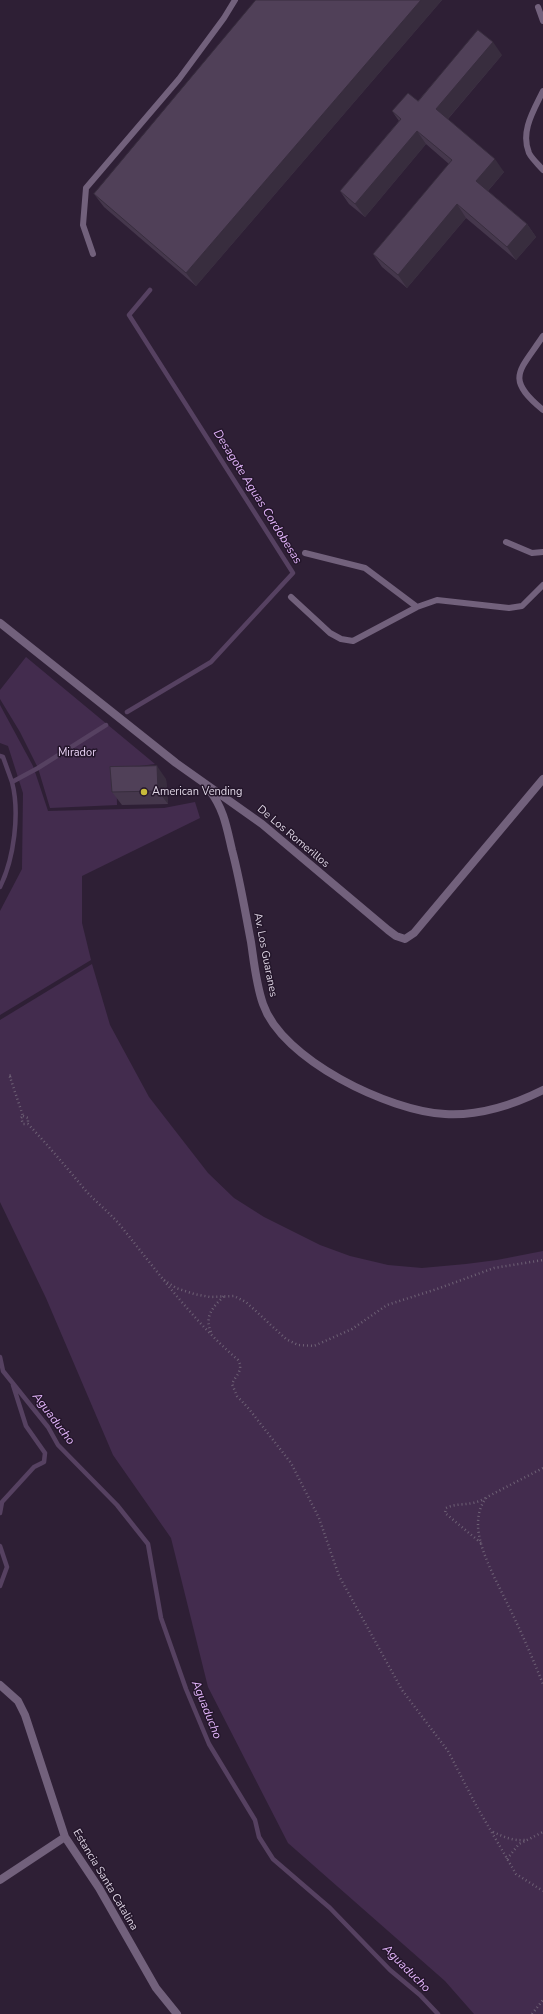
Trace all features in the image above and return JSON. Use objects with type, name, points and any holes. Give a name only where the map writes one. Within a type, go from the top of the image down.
[{"type":"street","name":"De Los Romerillos","points":[[0,623],[206,786],[262,824],[388,930],[396,936],[405,939],[414,933],[543,779]]},
{"type":"street","name":"Av. Los Guaranes","points":[[206,786],[222,810],[228,830],[238,873],[263,1005],[284,1036],[300,1051],[321,1067],[374,1096],[429,1112],[462,1114],[496,1108],[521,1101],[543,1090]]},
{"type":"street","name":"Estancia Santa Catalina","points":[[0,1685],[18,1701],[25,1715],[65,1837],[108,1904],[156,1988],[177,2014]]},
{"type":"street","points":[[0,1880],[65,1837]]},
{"type":"lane","points":[[93,254],[83,225],[86,188],[180,79],[224,18],[235,0]]},
{"type":"lane","points":[[538,7],[543,21]]},
{"type":"lane","points":[[543,91],[528,122],[526,138],[529,154],[543,170]]},
{"type":"lane","points":[[543,336],[519,373],[520,386],[543,410]]},
{"type":"lane","points":[[506,542],[532,553],[543,552]]},
{"type":"lane","points":[[305,553],[365,568],[416,606]]},
{"type":"lane","points":[[291,597],[330,633],[341,639],[353,641],[416,606],[437,600],[509,608],[522,606],[543,585]]},
{"type":"path","points":[[10,1077],[23,1116],[21,1122],[25,1125],[28,1124]]},
{"type":"path","points":[[23,1116],[28,1118],[28,1124],[87,1192],[119,1224],[161,1277],[240,1365],[240,1371],[232,1384],[234,1393],[291,1463],[319,1518],[339,1576],[402,1690],[448,1751],[477,1807],[516,1874],[543,1891]]},
{"type":"path","points":[[161,1277],[176,1288],[194,1294],[210,1297],[234,1296],[246,1302],[286,1340],[298,1345],[314,1346],[352,1328],[387,1305],[437,1289],[494,1268],[543,1260]]},
{"type":"path","points":[[213,1336],[208,1326],[208,1316],[214,1306],[224,1296]]},
{"type":"path","points":[[482,1545],[446,1513],[446,1508],[451,1506],[469,1505],[478,1502],[543,1468]]},
{"type":"path","points":[[487,1497],[482,1502],[479,1513],[478,1525],[482,1545],[495,1578],[543,1684]]},
{"type":"path","points":[[492,1831],[511,1839],[527,1840]]},
{"type":"path","points":[[507,1860],[519,1844],[543,1832]]},
{"type":"path","points":[[532,2014],[543,2000]]},
{"type":"green space","name":"Mirador","points":[[26,657],[155,764],[116,769],[117,805],[50,808],[38,768],[20,732],[0,699],[0,690]]},
{"type":"green space","points":[[0,705],[33,766],[48,811],[164,808],[195,802],[200,818],[82,876],[82,923],[91,960],[0,1015],[0,911],[22,869],[23,793],[8,746],[0,743]]},
{"type":"green space","points":[[92,964],[110,1025],[149,1097],[208,1173],[234,1198],[264,1217],[320,1245],[350,1256],[388,1265],[422,1268],[497,1260],[543,1251],[543,2014],[474,2014],[445,1981],[288,1843],[208,1687],[171,1538],[113,1455],[46,1298],[0,1202],[0,1020]]},
{"type":"building","points":[[256,0],[421,0],[186,273],[94,194]]},
{"type":"building","points":[[478,30],[493,42],[436,109],[495,159],[476,181],[527,224],[507,247],[457,204],[398,275],[373,254],[452,160],[417,131],[355,204],[340,191],[401,119],[392,111],[408,93],[418,101]]},
{"type":"building","points":[[157,766],[158,791],[112,792],[110,767]]},
{"type":"waterway","name":"Desagote Aguas Cordobesas","points":[[127,712],[211,662],[293,573],[129,315],[150,290]]},
{"type":"waterway","name":"Desagote Aguas Cordobesas","points":[[0,756],[3,757],[12,782],[38,768],[106,725]]},
{"type":"waterway","name":"Aguaducho","points":[[0,887],[9,863],[14,836],[15,808],[12,782]]},
{"type":"waterway","name":"Aguaducho","points":[[0,1357],[3,1371],[48,1427],[58,1445],[117,1505],[148,1544],[161,1618],[186,1689],[209,1744],[255,1820],[259,1837],[273,1859],[330,1908],[390,1970],[420,1995],[438,2014]]},
{"type":"waterway","name":"Aguaducho","points":[[0,1513],[2,1502],[34,1467],[44,1462],[45,1453],[26,1426],[13,1385]]},
{"type":"waterway","name":"Aguaducho","points":[[0,1546],[7,1567],[0,1586]]},
{"type":"place","name":"American Vending","points":[[144,792]]}]
